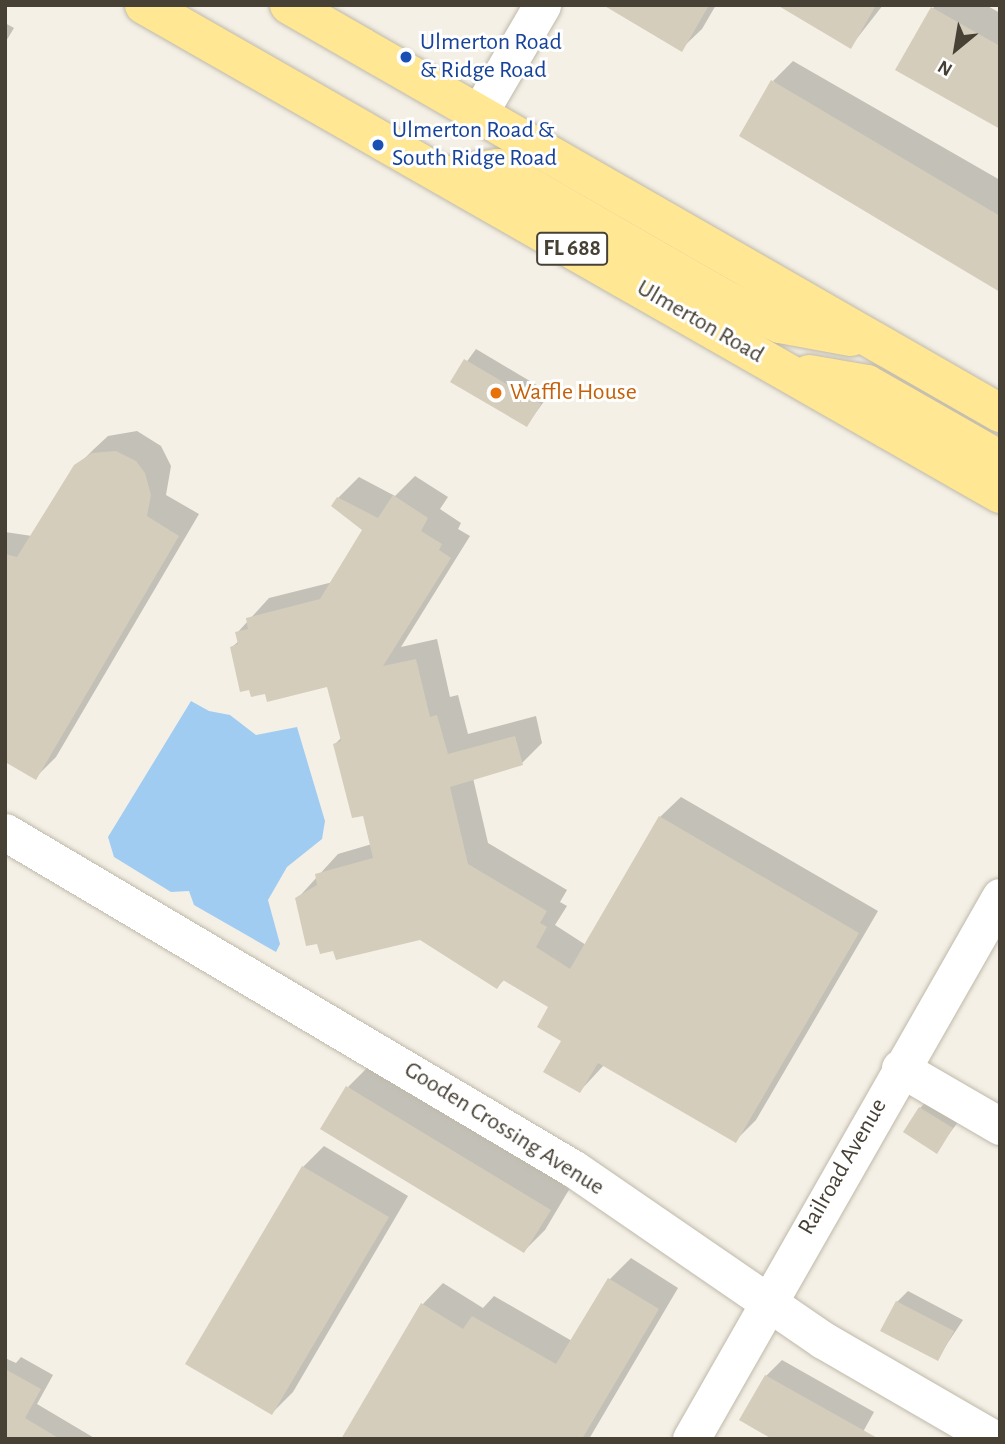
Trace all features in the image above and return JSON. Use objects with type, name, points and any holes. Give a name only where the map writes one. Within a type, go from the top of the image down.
[{"type":"main road","name":"Ulmerton Road","points":[[144,5],[1000,494]]},
{"type":"main road","points":[[289,5],[1000,413]]},
{"type":"main road","points":[[444,176],[497,168],[730,302],[780,324],[877,342]]},
{"type":"main road","points":[[783,369],[867,384],[1000,460]]},
{"type":"street","points":[[479,113],[542,5]]},
{"type":"street","name":"Gooden Crossing Avenue","points":[[5,832],[575,1169],[766,1302],[994,1439]]},
{"type":"street","name":"Railroad Avenue","points":[[691,1439],[766,1302],[1000,897]]},
{"type":"street","points":[[900,1068],[1000,1126]]},
{"type":"water","points":[[191,701],[209,711],[230,715],[256,735],[297,727],[325,821],[322,839],[287,867],[268,900],[280,944],[276,952],[194,905],[189,891],[171,892],[114,857],[108,837]]},
{"type":"building","points":[[603,5],[709,5],[682,52]]},
{"type":"building","points":[[777,5],[876,5],[851,49]]},
{"type":"building","points":[[931,7],[1000,46],[1000,129],[895,70]]},
{"type":"building","points":[[771,80],[1000,216],[1000,292],[739,136]]},
{"type":"building","name":"Waffle House","points":[[464,359],[541,404],[527,427],[450,382]]},
{"type":"building","points":[[116,451],[136,461],[145,473],[151,495],[147,516],[179,536],[36,780],[5,762],[5,554],[17,557],[74,465],[92,453]]},
{"type":"building","points":[[393,495],[428,518],[421,531],[442,544],[439,550],[451,558],[383,666],[416,659],[430,717],[437,715],[448,754],[515,736],[523,765],[450,787],[468,864],[547,911],[540,923],[547,927],[536,947],[570,969],[659,816],[859,933],[736,1143],[598,1063],[580,1093],[543,1072],[561,1041],[537,1027],[548,1007],[503,980],[497,989],[420,940],[336,960],[333,951],[320,954],[317,944],[306,946],[295,898],[317,885],[315,874],[373,858],[363,816],[352,818],[333,744],[341,741],[327,687],[267,702],[265,694],[251,697],[249,690],[240,692],[230,647],[238,644],[235,632],[248,629],[246,618],[320,599],[362,530],[331,506],[337,497],[378,518]]},
{"type":"building","points":[[346,1086],[551,1210],[524,1253],[320,1129]]},
{"type":"building","points":[[919,1107],[953,1128],[937,1154],[903,1132]]},
{"type":"building","points":[[302,1166],[389,1217],[272,1415],[185,1364]]},
{"type":"building","points":[[608,1278],[659,1309],[582,1439],[341,1439],[421,1303],[463,1329],[472,1316],[556,1364]]},
{"type":"building","points":[[896,1301],[954,1331],[938,1361],[880,1331]]},
{"type":"building","points":[[5,1369],[41,1389],[25,1418],[60,1439],[5,1439]]},
{"type":"building","points":[[765,1375],[879,1439],[772,1439],[739,1420]]},
{"type":"place","name":"Ulmerton Road & Ridge Road","points":[[406,57]]},
{"type":"place","name":"Ulmerton Road & South Ridge Road","points":[[378,145]]},
{"type":"place","name":"Waffle House","points":[[496,393]]}]
